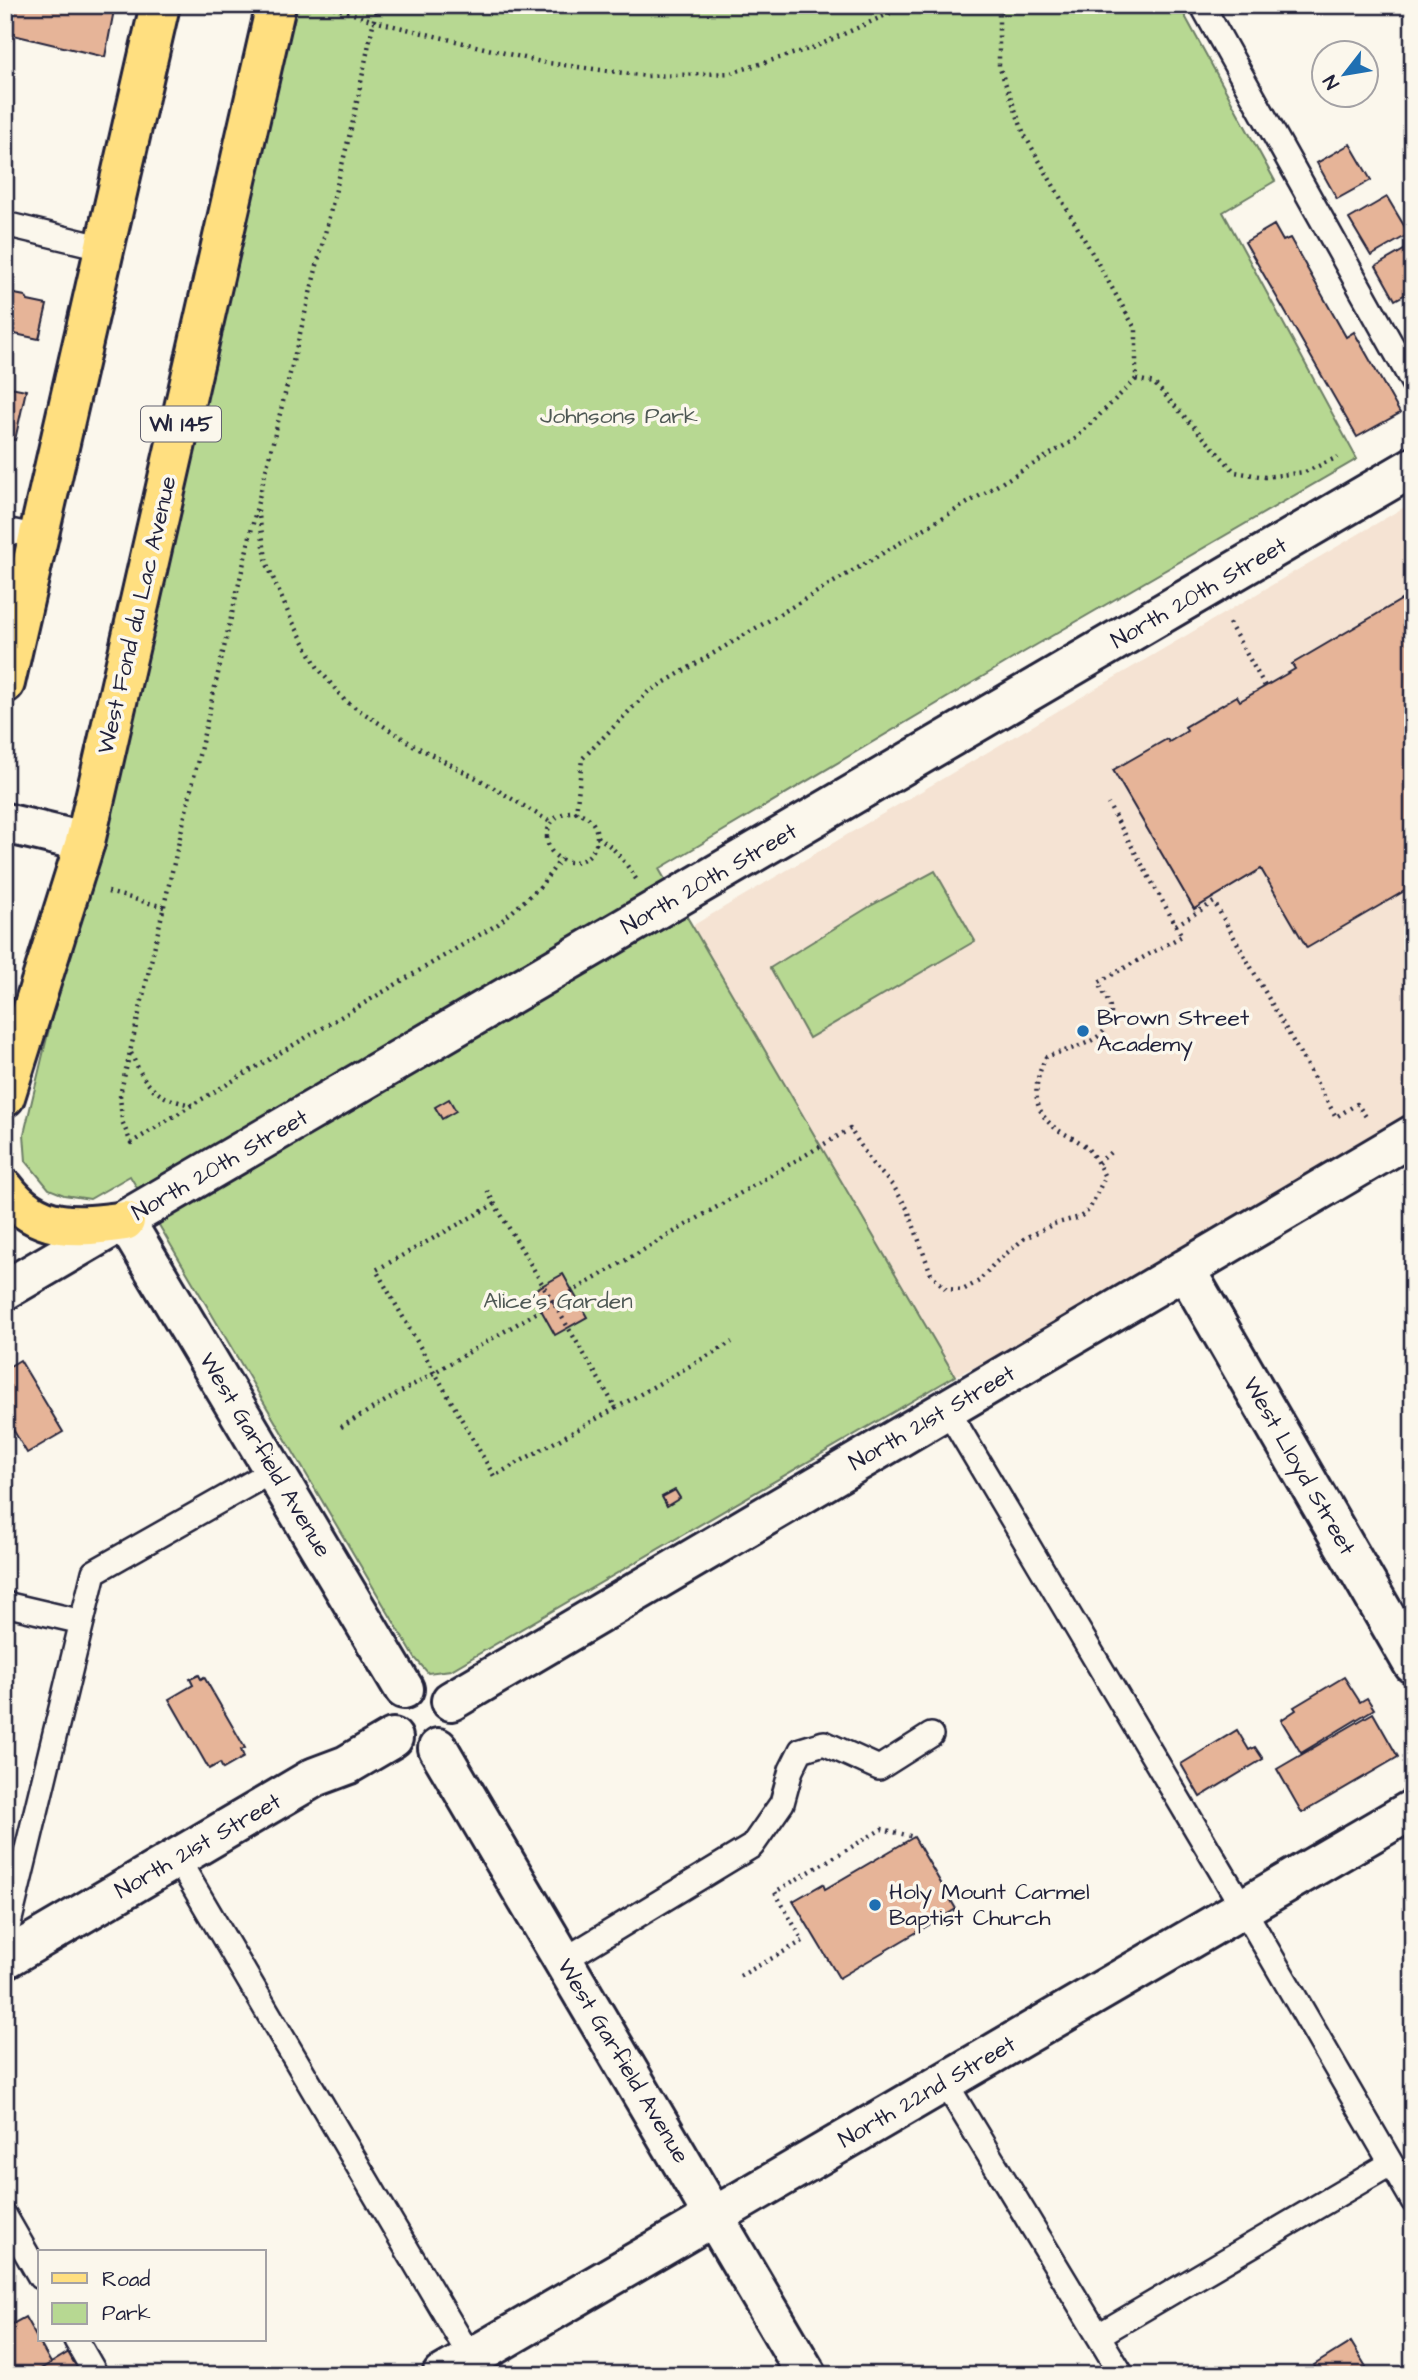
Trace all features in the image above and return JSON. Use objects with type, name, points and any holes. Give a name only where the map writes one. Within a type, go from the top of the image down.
[{"type":"main road","points":[[5,683],[22,533],[105,248],[160,5]]},
{"type":"main road","name":"West Fond du Lac Avenue","points":[[5,1097],[85,842],[276,5]]},
{"type":"main road","points":[[5,1189],[34,1216],[56,1225],[125,1221]]},
{"type":"street","name":"North 20th Street","points":[[5,1290],[1413,467]]},
{"type":"street","points":[[5,823],[85,842]]},
{"type":"street","name":"North 21st Street","points":[[451,1701],[1413,1135]]},
{"type":"street","name":"West Garfield Avenue","points":[[125,1221],[404,1689]]},
{"type":"street","name":"West Lloyd Street","points":[[1185,1269],[1413,1664]]},
{"type":"street","points":[[425,1684],[435,1687],[451,1701],[456,1721],[447,1742],[438,1748],[418,1753],[400,1745],[393,1738],[387,1716],[390,1705],[404,1689],[425,1684]]},
{"type":"street","name":"North 21st Street","points":[[5,1959],[316,1777],[347,1765],[393,1738]]},
{"type":"street","name":"West Garfield Avenue","points":[[438,1748],[807,2375]]},
{"type":"street","name":"North 22nd Street","points":[[465,2369],[715,2216],[1413,1809]]},
{"type":"lane","points":[[1202,5],[1413,383]]},
{"type":"lane","points":[[5,224],[105,248]]},
{"type":"lane","points":[[947,1409],[1243,1908],[1413,2202]]},
{"type":"lane","points":[[5,1940],[94,1572],[274,1470]]},
{"type":"lane","points":[[5,1604],[82,1622]]},
{"type":"lane","points":[[564,1961],[752,1846],[782,1803],[800,1750],[824,1743],[879,1768],[931,1735]]},
{"type":"lane","points":[[177,1858],[465,2369]]},
{"type":"lane","points":[[945,2082],[1122,2375]]},
{"type":"lane","points":[[1099,2335],[1390,2164]]},
{"type":"lane","points":[[5,2216],[38,2274]]},
{"type":"lane","points":[[77,2342],[96,2375]]},
{"type":"path","points":[[327,5],[374,21],[541,62],[646,76],[731,73],[815,47],[908,5]]},
{"type":"path","points":[[377,5],[353,121],[257,506],[120,1094],[122,1121],[131,1143],[498,924],[540,888],[561,859]]},
{"type":"path","points":[[576,813],[582,759],[648,692],[1074,440],[1136,379],[1136,330],[1024,134],[999,66],[999,13],[990,5]]},
{"type":"path","points":[[999,13],[1012,5]]},
{"type":"path","points":[[1136,379],[1154,383],[1236,472],[1265,477],[1305,472],[1338,457]]},
{"type":"path","points":[[257,506],[267,564],[290,617],[318,668],[345,701],[414,745],[484,782],[552,823]]},
{"type":"path","points":[[1229,623],[1265,686]]},
{"type":"path","points":[[341,1427],[850,1129],[908,1210],[931,1275],[946,1289],[963,1290],[979,1281],[995,1263],[1025,1238],[1054,1224],[1080,1217],[1089,1210],[1104,1177],[1086,1147],[1053,1127],[1040,1111],[1035,1091],[1038,1073],[1046,1057],[1091,1041],[1107,1030],[1111,1011],[1099,982],[1182,936],[1108,804]]},
{"type":"path","points":[[597,837],[591,853],[577,862],[561,859],[549,847],[548,830],[562,815],[576,813],[591,821],[597,837],[623,858],[640,885]]},
{"type":"path","points":[[107,892],[164,907]]},
{"type":"path","points":[[1176,925],[1214,902],[1336,1117],[1357,1104],[1367,1119]]},
{"type":"path","points":[[131,1052],[141,1075],[153,1091],[170,1101],[192,1105]]},
{"type":"path","points":[[1098,1163],[1112,1151]]},
{"type":"path","points":[[487,1191],[616,1408]]},
{"type":"path","points":[[495,1203],[376,1270],[494,1476],[732,1342]]},
{"type":"path","points":[[740,1976],[803,1941],[775,1892],[882,1829],[914,1837]]},
{"type":"shaded area","name":"Brown Street Academy","points":[[1413,502],[1413,1135],[1185,1269],[955,1376],[692,926]]},
{"type":"green space","name":"Johnsons Park","points":[[293,5],[1179,5],[1275,181],[1223,212],[1357,459],[1024,652],[659,869],[955,1376],[451,1670],[428,1673],[415,1658],[130,1176],[90,1199],[64,1195],[49,1189],[26,1161],[24,1134]]},
{"type":"green space","points":[[935,871],[975,941],[809,1038],[770,968],[872,905]]},
{"type":"building","points":[[8,5],[115,5],[105,57],[5,33]]},
{"type":"building","points":[[1350,144],[1371,180],[1337,199],[1317,163]]},
{"type":"building","points":[[1387,197],[1409,234],[1371,256],[1349,219]]},
{"type":"building","points":[[1274,225],[1283,241],[1290,238],[1346,337],[1354,332],[1400,413],[1357,437],[1245,242]]},
{"type":"building","points":[[1409,247],[1413,253],[1413,290],[1395,300],[1376,266]]},
{"type":"building","points":[[9,293],[47,305],[39,339],[5,332],[5,295]]},
{"type":"building","points":[[5,386],[26,390],[15,440],[5,438]]},
{"type":"building","points":[[5,445],[12,446],[5,480]]},
{"type":"building","points":[[1413,593],[1413,886],[1307,948],[1261,869],[1194,909],[1113,770],[1167,739],[1169,742],[1187,731],[1185,727],[1237,696],[1240,701],[1295,669],[1292,664]]},
{"type":"building","points":[[449,1099],[456,1111],[442,1119],[435,1107]]},
{"type":"building","points":[[563,1274],[587,1317],[555,1335],[531,1292]]},
{"type":"building","points":[[20,1360],[63,1432],[27,1453],[5,1416],[5,1364],[10,1366]]},
{"type":"building","points":[[675,1490],[680,1498],[667,1506],[662,1497]]},
{"type":"building","points":[[199,1675],[201,1679],[204,1677],[245,1748],[241,1750],[244,1757],[223,1769],[220,1763],[209,1769],[169,1699],[193,1685],[190,1679]]},
{"type":"building","points":[[1344,1677],[1360,1702],[1367,1698],[1374,1709],[1301,1753],[1281,1720],[1296,1710],[1294,1707]]},
{"type":"building","points":[[1373,1713],[1398,1757],[1302,1813],[1277,1769]]},
{"type":"building","points":[[1237,1730],[1249,1750],[1255,1747],[1263,1759],[1200,1797],[1181,1764]]},
{"type":"building","name":"Holy Mount Carmel Baptist Church","points":[[914,1837],[956,1909],[839,1978],[793,1901],[823,1884],[825,1889]]},
{"type":"building","points":[[25,2317],[51,2363],[30,2375],[5,2375],[5,2328]]},
{"type":"building","points":[[1351,2342],[1371,2375],[1319,2375],[1314,2365]]},
{"type":"building","points":[[69,2352],[83,2375],[30,2375],[51,2363]]},
{"type":"place","name":"Brown Street Academy","points":[[1083,1031]]},
{"type":"place","name":"Holy Mount Carmel Baptist Church","points":[[875,1905]]},
{"type":"park label","name":"Alice's Garden","points":[[558,1301]]}]
